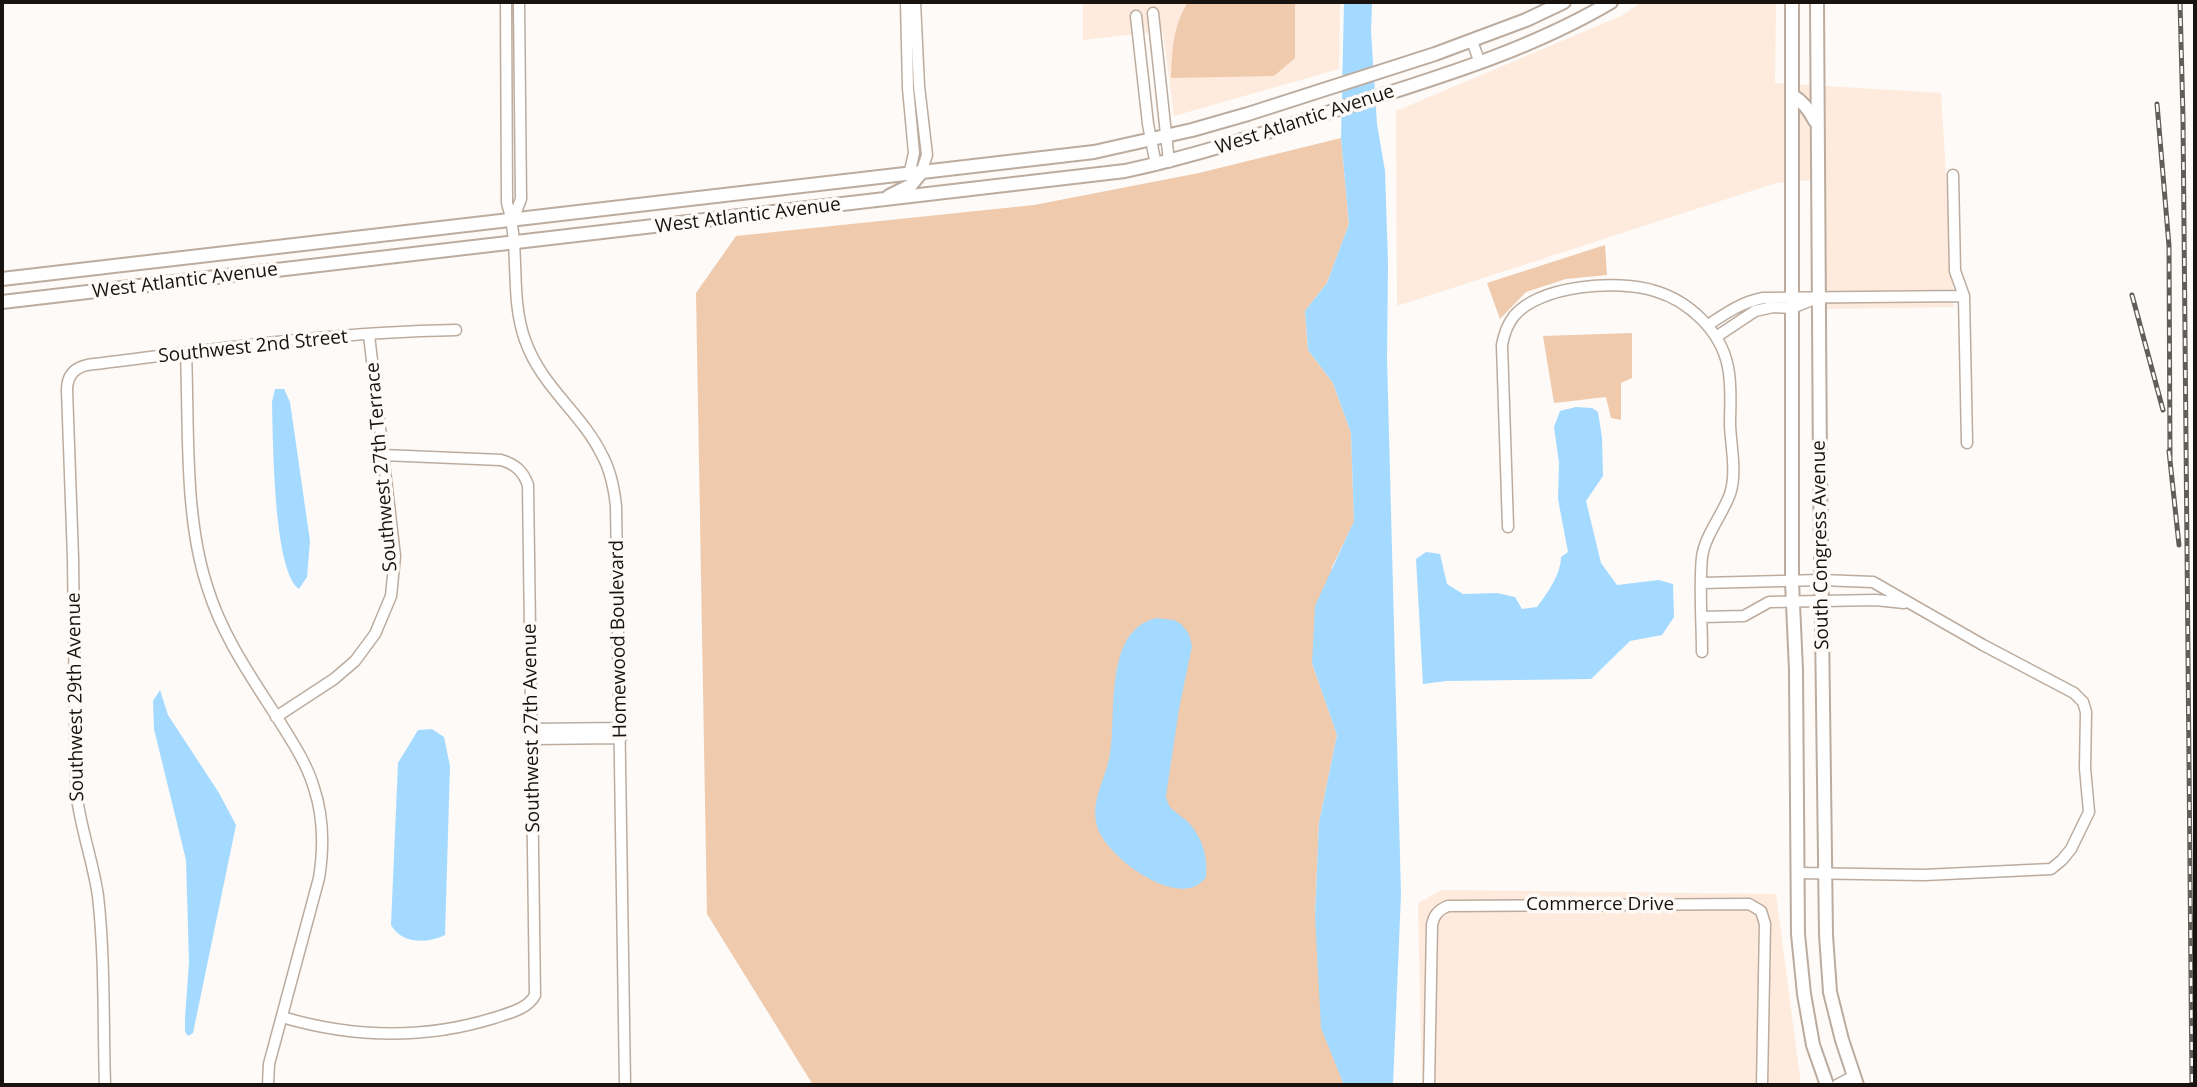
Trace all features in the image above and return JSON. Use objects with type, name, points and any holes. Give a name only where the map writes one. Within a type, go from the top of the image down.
[{"type":"main road","name":"West Atlantic Avenue","points":[[2,279],[1082,154],[1151,140],[1248,114],[1472,41],[1563,2]]},
{"type":"main road","name":"West Atlantic Avenue","points":[[2,302],[1125,171],[1225,147],[1480,64],[1536,41],[1611,2]]},
{"type":"main road","name":"South Congress Avenue","points":[[1792,2],[1793,602],[1798,934],[1813,1045],[1827,1085]]},
{"type":"main road","name":"South Congress Avenue","points":[[1817,2],[1825,875],[1830,992],[1855,1080]]},
{"type":"main road","points":[[1792,95],[1810,110],[1817,124]]},
{"type":"main road","points":[[879,201],[911,185],[915,174]]},
{"type":"main road","points":[[198,257],[200,279]]},
{"type":"street","name":"Homewood Boulevard","points":[[506,2],[507,203],[512,220],[518,315],[532,358],[543,378],[602,453],[614,488],[616,506],[625,1085]]},
{"type":"street","points":[[512,220],[521,198],[519,2]]},
{"type":"street","points":[[906,2],[908,89],[915,174]]},
{"type":"street","points":[[915,2],[919,86],[927,155],[915,174]]},
{"type":"street","points":[[1153,13],[1165,136],[1162,163]]},
{"type":"street","points":[[1136,16],[1151,140],[1162,163]]},
{"type":"street","points":[[1472,41],[1480,64]]},
{"type":"street","points":[[1953,175],[1955,271],[1964,296],[1967,443]]},
{"type":"street","points":[[1508,527],[1502,345],[1506,328],[1515,315],[1531,303],[1569,290],[1594,286],[1654,290],[1680,302],[1708,325],[1716,337],[1728,364],[1731,386],[1732,485],[1702,555],[1702,652]]},
{"type":"street","points":[[1716,337],[1755,310],[1819,298],[1964,296]]},
{"type":"street","points":[[1708,325],[1750,300],[1792,303]]},
{"type":"street","name":"Southwest 2nd Street","points":[[67,390],[70,376],[80,367],[186,353],[411,331],[456,330]]},
{"type":"street","name":"Southwest 27th Terrace","points":[[276,716],[345,671],[368,646],[382,622],[391,596],[394,556],[369,335]]},
{"type":"street","points":[[186,353],[192,514],[201,568],[225,632],[299,753],[314,788],[322,825],[323,848],[319,878],[269,1064],[268,1085]]},
{"type":"street","name":"Southwest 29th Avenue","points":[[67,390],[73,558],[76,791],[79,816],[94,874],[99,912],[105,1085]]},
{"type":"street","name":"Southwest 27th Avenue","points":[[282,1017],[336,1030],[392,1035],[419,1033],[475,1024],[521,1008],[532,1001],[535,995],[529,492],[521,471],[509,462],[383,455]]},
{"type":"street","points":[[1702,583],[1821,580],[1872,582],[2074,693],[2083,702],[2086,712],[2085,768],[2089,812],[2063,860],[2045,871],[1924,875],[1798,873]]},
{"type":"street","points":[[1702,617],[1744,616],[1769,602],[1877,600],[1909,604]]},
{"type":"street","points":[[533,734],[621,733]]},
{"type":"street","name":"Commerce Drive","points":[[1429,1085],[1432,925],[1442,908],[1737,904],[1755,906],[1761,911],[1765,923],[1762,1085]]},
{"type":"street","points":[[1837,1085],[1855,1080]]},
{"type":"shaded area","points":[[1083,2],[1340,2],[1339,69],[1174,116],[1163,31],[1083,40]]},
{"type":"shaded area","points":[[1188,2],[1295,2],[1295,58],[1274,76],[1171,78],[1176,29]]},
{"type":"shaded area","points":[[1642,2],[1776,2],[1775,83],[1941,93],[1954,307],[1826,309],[1824,179],[1776,183],[1397,306],[1396,111],[1621,16]]},
{"type":"shaded area","points":[[1341,138],[1349,224],[1327,283],[1305,311],[1308,350],[1333,383],[1351,433],[1354,522],[1332,567],[1312,663],[1337,735],[1319,823],[1315,916],[1344,1085],[813,1085],[707,914],[696,293],[736,236],[1034,205],[1199,173]]},
{"type":"shaded area","points":[[1605,245],[1607,275],[1566,279],[1526,292],[1500,319],[1487,283]]},
{"type":"shaded area","points":[[1632,333],[1632,378],[1621,383],[1621,420],[1611,418],[1606,397],[1554,403],[1543,336]]},
{"type":"shaded area","points":[[1442,890],[1776,894],[1801,1085],[1422,1085],[1418,903]]},
{"type":"water","points":[[1344,2],[1372,2],[1371,31],[1377,124],[1385,171],[1387,358],[1401,894],[1393,1085],[1344,1085],[1321,1028],[1315,916],[1319,823],[1337,735],[1312,663],[1315,606],[1354,521],[1351,433],[1333,383],[1308,350],[1305,311],[1327,283],[1349,224],[1341,138]]},
{"type":"water","points":[[275,389],[284,389],[290,402],[310,541],[307,577],[299,589],[290,577],[279,531],[273,443],[272,402]]},
{"type":"water","points":[[1576,407],[1592,408],[1598,412],[1603,476],[1586,501],[1601,563],[1617,585],[1659,580],[1673,584],[1674,617],[1662,635],[1630,641],[1591,679],[1446,681],[1423,684],[1416,559],[1426,552],[1440,554],[1447,584],[1463,594],[1497,593],[1515,597],[1522,609],[1537,607],[1556,577],[1561,557],[1568,552],[1558,499],[1559,463],[1554,427],[1560,411]]},
{"type":"water","points":[[1156,618],[1174,620],[1181,624],[1189,634],[1192,646],[1166,796],[1171,808],[1187,821],[1200,840],[1205,854],[1206,877],[1195,886],[1180,889],[1146,877],[1129,865],[1103,839],[1095,816],[1097,798],[1110,754],[1120,656],[1127,639],[1139,626]]},
{"type":"water","points":[[160,690],[168,715],[219,793],[236,825],[193,1033],[188,1036],[185,1032],[189,962],[186,860],[154,729],[153,701]]},
{"type":"water","points":[[432,729],[444,737],[450,766],[445,935],[423,941],[402,936],[391,925],[398,763],[418,730]]},
{"type":"railway","points":[[2180,2],[2192,1085]]},
{"type":"railway","points":[[2157,104],[2169,246],[2170,461]]},
{"type":"railway","points":[[2132,295],[2163,410]]},
{"type":"railway","points":[[2169,451],[2179,545]]}]
